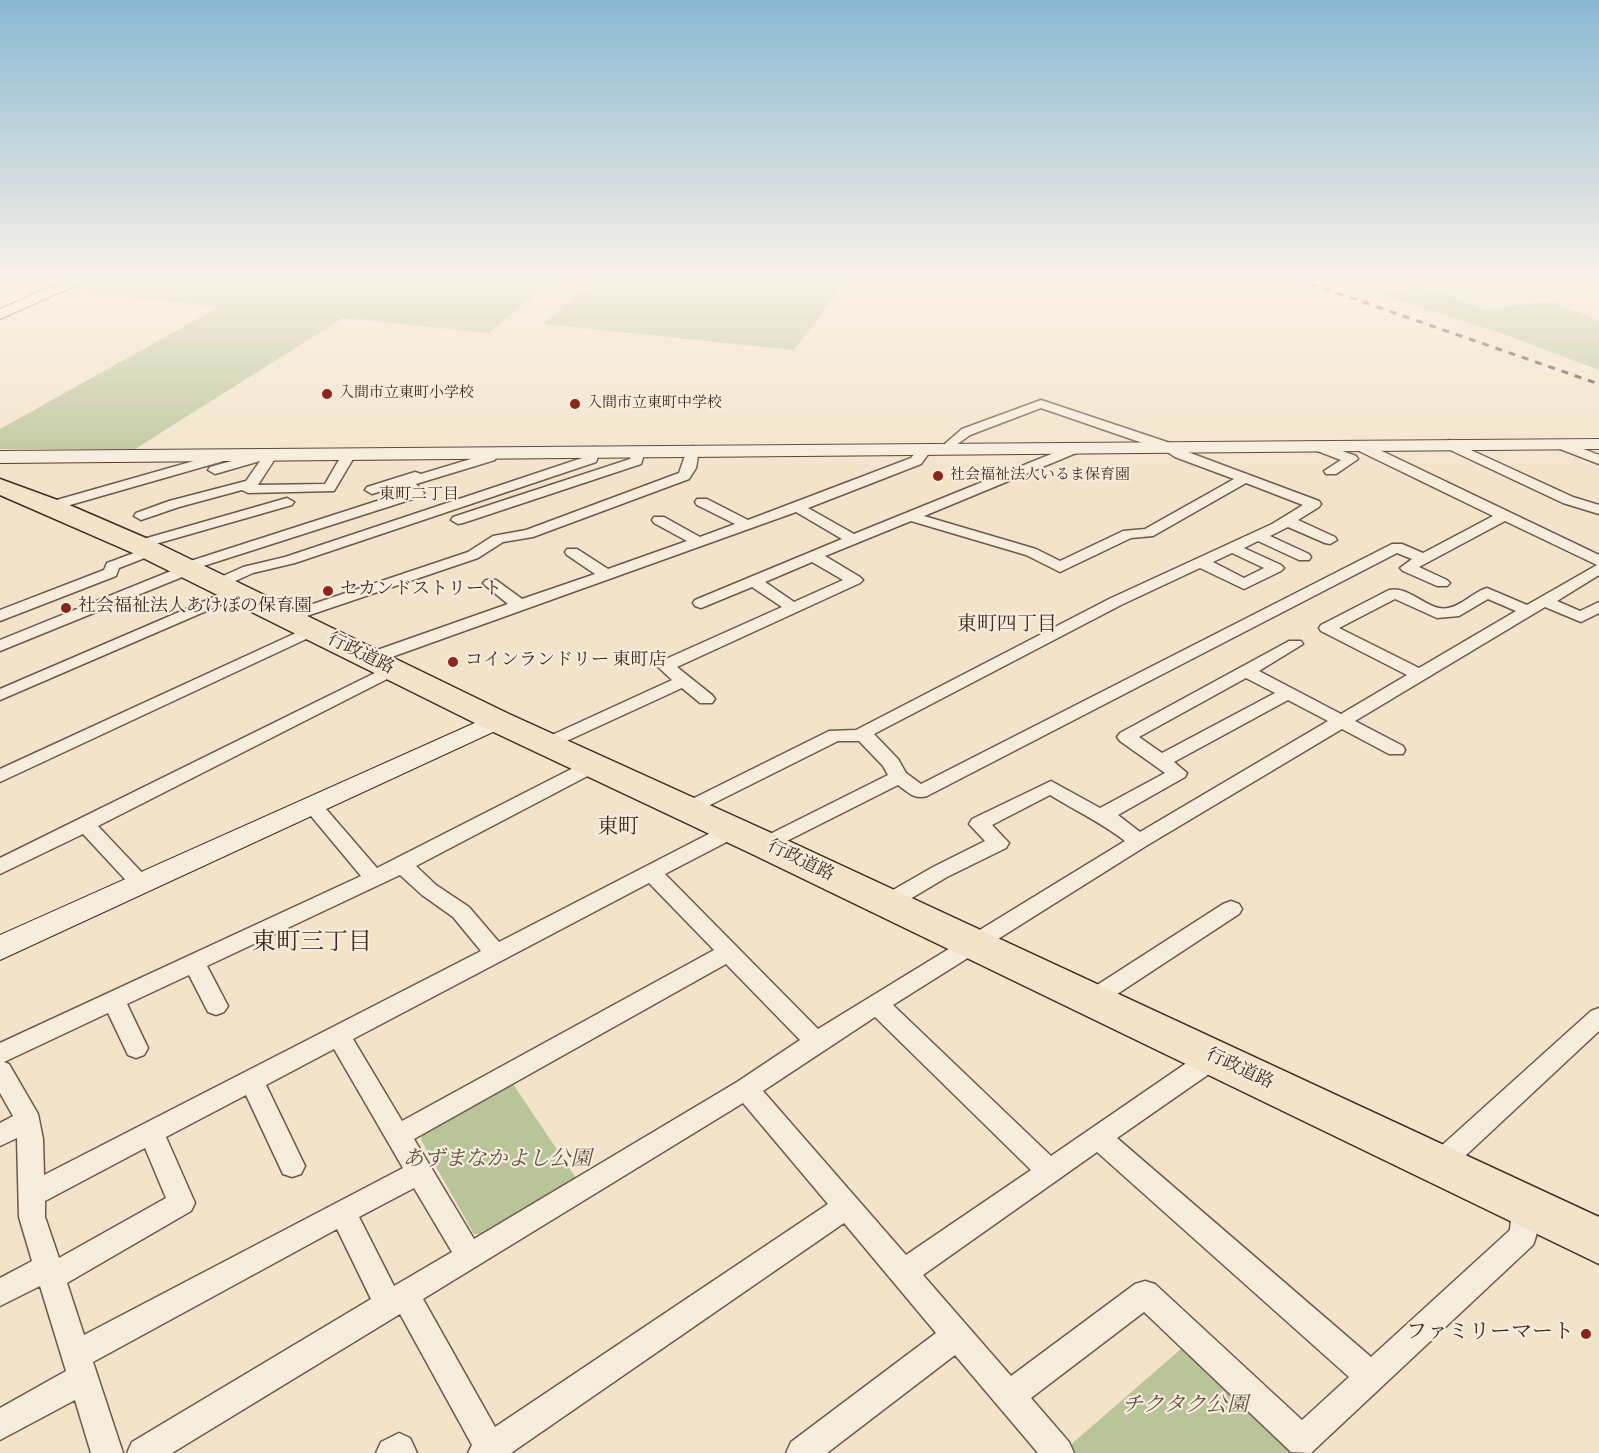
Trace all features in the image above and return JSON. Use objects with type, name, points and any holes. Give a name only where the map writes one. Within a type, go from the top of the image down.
[{"type":"highway","name":"行政道路","points":[[0,486],[143,540],[206,578],[380,664],[1599,1241]]},
{"type":"street","points":[[864,736],[865,731],[1115,602],[1258,536],[1314,504],[1180,454],[1171,448],[1041,404],[966,432],[945,449]]},
{"type":"street","points":[[1449,444],[1568,500],[1599,510]]},
{"type":"street","points":[[1560,444],[1599,460]]},
{"type":"street","points":[[0,457],[1599,444]]},
{"type":"street","points":[[1317,446],[1351,459],[1332,471]]},
{"type":"street","points":[[1358,446],[1599,561]]},
{"type":"street","points":[[701,603],[1076,448]]},
{"type":"street","points":[[0,867],[85,824],[380,664],[520,606],[748,525],[916,461],[926,449]]},
{"type":"street","points":[[0,776],[299,624],[472,555],[486,543],[510,534],[528,534],[684,476],[689,468],[693,450]]},
{"type":"street","points":[[458,520],[636,461],[639,451]]},
{"type":"street","points":[[0,694],[206,578],[290,560],[591,459],[594,452]]},
{"type":"street","points":[[372,490],[473,459],[484,453]]},
{"type":"street","points":[[0,646],[206,578],[417,493],[407,483],[490,457],[484,453]]},
{"type":"street","points":[[271,454],[248,489],[329,488],[349,454]]},
{"type":"street","points":[[206,473],[271,454]]},
{"type":"street","points":[[51,506],[230,455]]},
{"type":"street","points":[[910,516],[1031,552],[1060,567],[1128,534],[1148,533],[1245,478]]},
{"type":"street","points":[[0,616],[111,573],[112,566],[143,540],[174,504],[251,484]]},
{"type":"street","points":[[702,501],[748,525]]},
{"type":"street","points":[[0,605],[143,540],[286,502]]},
{"type":"street","points":[[797,507],[852,539]]},
{"type":"street","points":[[1442,583],[1408,568],[1505,516]]},
{"type":"street","points":[[658,520],[699,542]]},
{"type":"street","points":[[1287,521],[1330,540]]},
{"type":"street","points":[[1258,536],[1304,557]]},
{"type":"street","points":[[687,809],[834,735],[864,736],[891,763],[899,777],[920,792],[1397,547],[1423,559]]},
{"type":"street","points":[[1200,562],[1244,584],[1276,568],[1232,548]]},
{"type":"street","points":[[572,552],[607,575]]},
{"type":"street","points":[[706,699],[665,666],[855,579],[813,556]]},
{"type":"street","points":[[143,1453],[746,1089],[816,1042],[1139,841],[1599,569]]},
{"type":"street","points":[[753,581],[793,608]]},
{"type":"street","points":[[491,583],[520,606]]},
{"type":"street","points":[[1420,675],[1327,628],[1395,593],[1437,613],[1453,613],[1487,593],[1581,617],[1599,606]]},
{"type":"street","points":[[887,903],[999,843],[979,824],[1051,787],[1100,818],[1178,772],[1126,737],[1295,644]]},
{"type":"street","points":[[1246,671],[1396,750]]},
{"type":"street","points":[[547,744],[684,681]]},
{"type":"street","points":[[1161,761],[1289,693]]},
{"type":"street","points":[[0,948],[497,720]]},
{"type":"street","points":[[0,1054],[402,865],[594,765]]},
{"type":"street","points":[[31,1195],[652,873],[749,838],[899,777]]},
{"type":"street","points":[[313,806],[374,878]]},
{"type":"street","points":[[1104,815],[1139,841]]},
{"type":"street","points":[[85,824],[141,884]]},
{"type":"street","points":[[402,865],[429,890],[461,912],[496,954]]},
{"type":"street","points":[[652,873],[816,1042]]},
{"type":"street","points":[[1091,1000],[1231,909]]},
{"type":"street","points":[[398,1136],[729,952]]},
{"type":"street","points":[[194,963],[216,1006]]},
{"type":"street","points":[[114,1000],[136,1048]]},
{"type":"street","points":[[877,1004],[1049,1171]]},
{"type":"street","points":[[1439,1164],[1599,1017]]},
{"type":"street","points":[[339,1037],[469,1256]]},
{"type":"street","points":[[903,1273],[1213,1058]]},
{"type":"street","points":[[0,1071],[25,1114],[30,1139],[32,1217],[107,1453]]},
{"type":"street","points":[[252,1081],[292,1166]]},
{"type":"street","points":[[746,1089],[1058,1453]]},
{"type":"street","points":[[0,1135],[26,1121]]},
{"type":"street","points":[[0,1293],[50,1272],[182,1203],[151,1133]]},
{"type":"street","points":[[1098,1137],[1370,1376]]},
{"type":"street","points":[[0,1425],[80,1367],[343,1213],[419,1172]]},
{"type":"street","points":[[343,1213],[489,1452],[846,1206]]},
{"type":"street","points":[[1009,1396],[1144,1294],[1302,1441],[1523,1236],[1525,1207]]},
{"type":"street","points":[[802,1453],[957,1335]]},
{"type":"street","points":[[392,1453],[399,1449],[401,1453]]},
{"type":"green space","points":[[148,347],[297,347],[135,449],[0,449],[0,429]]},
{"type":"green space","points":[[763,347],[796,347],[794,350]]},
{"type":"green space","points":[[1537,347],[1599,347],[1599,370]]},
{"type":"green space","name":"あずまなかよし公園","points":[[511,1081],[578,1181],[488,1235],[474,1234],[421,1140],[423,1130]]},
{"type":"green space","name":"チクタク公園","points":[[1189,1342],[1300,1453],[1072,1453],[1067,1448]]},
{"type":"railway","points":[[1492,347],[1599,384]]},
{"type":"place","name":"入間市立東町小学校","points":[[327,394]]},
{"type":"place","name":"入間市立東町中学校","points":[[575,404]]},
{"type":"place","name":"社会福祉法人いるま保育園","points":[[938,476]]},
{"type":"place","name":"セカンドストリート","points":[[328,591]]},
{"type":"place","name":"社会福祉法人あけぼの保育園","points":[[66,608]]},
{"type":"place","name":"コインランドリー 東町店","points":[[453,662]]},
{"type":"place","name":"ファミリーマート","points":[[1586,1334]]},
{"type":"district","name":"東町二丁目","points":[[419,496]]},
{"type":"district","name":"東町四丁目","points":[[1007,626]]},
{"type":"district","name":"東町","points":[[618,829]]},
{"type":"district","name":"東町三丁目","points":[[312,945]]}]
